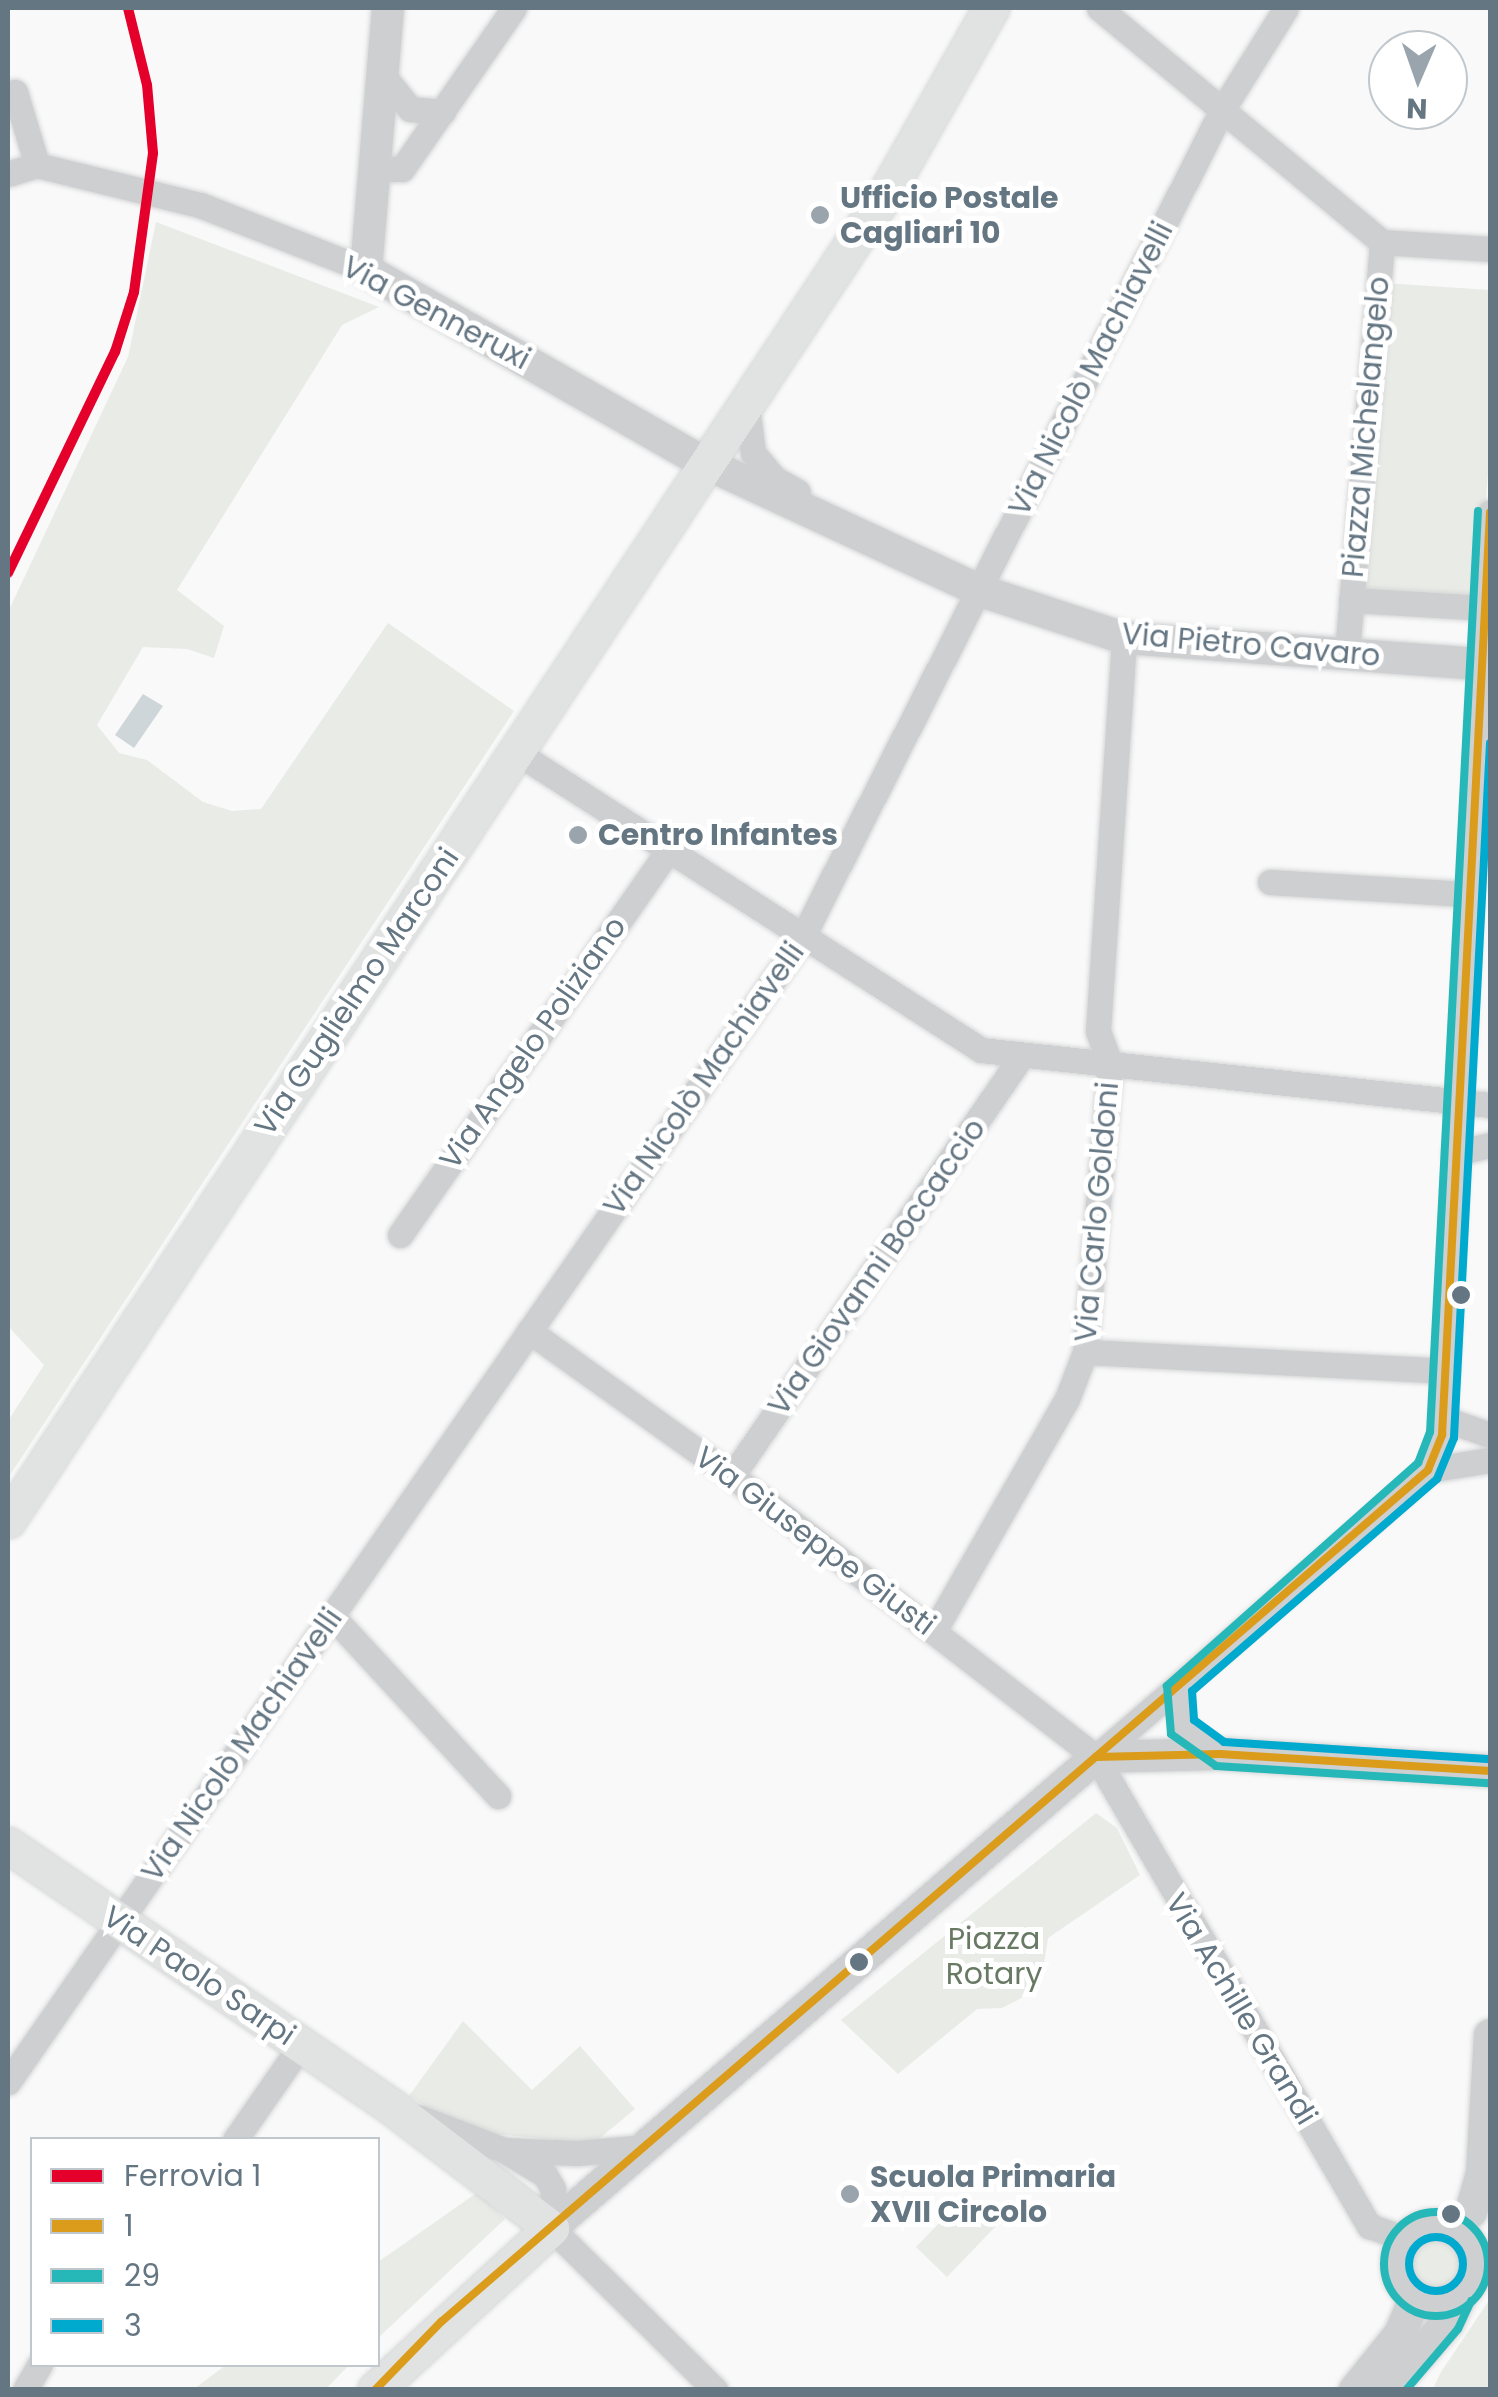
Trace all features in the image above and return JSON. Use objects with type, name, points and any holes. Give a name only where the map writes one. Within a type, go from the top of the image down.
[{"type":"main road","name":"Via Guglielmo Marconi","points":[[8,1520],[704,462],[747,406],[888,188],[991,8]]},
{"type":"main road","name":"Via Paolo Sarpi","points":[[8,1844],[392,2107],[551,2228]]},
{"type":"main road","points":[[374,2390],[551,2228]]},
{"type":"street","points":[[366,270],[388,8]]},
{"type":"street","points":[[376,169],[402,169],[514,8]]},
{"type":"street","points":[[1098,8],[1382,242]]},
{"type":"street","name":"Via Nicolò Machiavelli","points":[[8,2082],[801,940],[1222,110],[1286,8]]},
{"type":"street","points":[[382,74],[410,108],[443,112]]},
{"type":"street","points":[[8,94],[15,92],[37,166],[8,174]]},
{"type":"street","name":"Via Genneruxi","points":[[37,166],[200,205],[366,270],[704,462]]},
{"type":"street","name":"Piazza Michelangelo","points":[[1348,652],[1382,242],[1490,249]]},
{"type":"street","name":"Via Pietro Cavaro","points":[[747,406],[753,453],[775,479],[798,491],[807,510]]},
{"type":"street","name":"Via Pietro Cavaro","points":[[704,462],[978,590],[1124,638],[1485,664]]},
{"type":"street","points":[[1428,1470],[1442,1418],[1457,1102],[1485,664],[1490,512]]},
{"type":"street","name":"Piazza Michelangelo","points":[[1351,600],[1484,608]]},
{"type":"street","name":"Via Carlo Goldoni","points":[[934,1631],[1067,1399],[1085,1352],[1110,1064],[1098,1031],[1124,638]]},
{"type":"street","points":[[516,752],[801,940],[980,1050],[1021,1058],[1490,1105]]},
{"type":"street","name":"Via Angelo Poliziano","points":[[400,1235],[667,852]]},
{"type":"street","points":[[1270,882],[1469,894]]},
{"type":"street","name":"Via Giovanni Boccaccio","points":[[732,1476],[1021,1058]]},
{"type":"street","points":[[1455,1153],[1490,1145]]},
{"type":"street","name":"Via Giuseppe Giusti","points":[[529,1332],[732,1476],[1096,1757]]},
{"type":"street","points":[[1085,1352],[1445,1371]]},
{"type":"street","points":[[1442,1418],[1458,1429],[1490,1435]]},
{"type":"street","points":[[714,2390],[551,2228],[1428,1470],[1490,1460]]},
{"type":"street","points":[[332,1616],[498,1796]]},
{"type":"street","points":[[1179,1686],[1182,1727],[1220,1754]]},
{"type":"street","points":[[1096,1757],[1220,1754],[1490,1771]]},
{"type":"street","name":"Via Achille Grandi","points":[[1096,1757],[1369,2226],[1418,2232]]},
{"type":"street","points":[[1473,2283],[1441,2304],[1415,2298],[1397,2272],[1418,2232],[1481,2212],[1490,2035]]},
{"type":"street","points":[[237,2137],[301,2045]]},
{"type":"street","name":"Via Paolo Sarpi","points":[[392,2107],[504,2150],[546,2175],[553,2190],[551,2228]]},
{"type":"street","name":"Via Paolo Sarpi","points":[[504,2150],[577,2153],[646,2147]]},
{"type":"street","points":[[1399,2385],[1448,2322],[1473,2283],[1476,2266],[1467,2240],[1454,2229],[1418,2232]]},
{"type":"street","points":[[1355,2390],[1400,2334],[1415,2298]]},
{"type":"street","points":[[25,2390],[38,2367]]},
{"type":"green space","points":[[156,222],[379,307],[342,325],[177,590],[224,626],[214,658],[187,649],[143,647],[97,725],[119,753],[147,760],[203,802],[232,811],[261,809],[388,623],[514,711],[8,1478],[8,1421],[44,1365],[8,1326],[8,612],[128,357]]},
{"type":"green space","points":[[1384,283],[1490,290],[1490,443],[1479,601],[1363,592]]},
{"type":"green space","name":"Piazza Rotary","points":[[1096,1813],[1117,1828],[1140,1875],[1048,1938],[1043,1969],[1027,1995],[1002,2008],[977,2009],[898,2074],[841,2020]]},
{"type":"green space","points":[[463,2021],[532,2090],[580,2046],[635,2109],[600,2138],[577,2142],[494,2134],[427,2107],[409,2096]]},
{"type":"green space","points":[[478,2192],[505,2219],[380,2336],[380,2261]]},
{"type":"green space","points":[[967,2194],[998,2224],[947,2277],[916,2247]]},
{"type":"green space","points":[[1436,2225],[1451,2228],[1463,2237],[1472,2249],[1472,2279],[1463,2291],[1451,2300],[1436,2303],[1421,2300],[1409,2291],[1400,2279],[1397,2264],[1400,2249],[1409,2237],[1421,2228]]},
{"type":"green space","points":[[1490,2299],[1490,2389],[1433,2389],[1441,2372]]},
{"type":"green space","points":[[223,2367],[347,2367],[326,2389],[194,2389]]},
{"type":"shaded area","points":[[143,694],[163,706],[134,748],[115,735]]},
{"type":"rail line","name":"1","points":[[8,573],[115,352],[134,292],[153,153],[147,85],[128,8]]},
{"type":"transit line","name":"29","points":[[1478,511],[1430,1432],[1418,1463],[1167,1686],[1171,1734],[1216,1766],[1489,1783]]},
{"type":"transit line","name":"1","points":[[375,2390],[441,2322],[1428,1470],[1442,1435],[1490,512]]},
{"type":"transit line","name":"3","points":[[1490,743],[1454,1438],[1437,1479],[1192,1691],[1194,1720],[1224,1742],[1490,1759]]},
{"type":"transit line","name":"1","points":[[1096,1757],[1220,1754],[1490,1771]]},
{"type":"transit line","name":"29","points":[[1436,2212],[1456,2216],[1473,2227],[1484,2244],[1488,2264],[1484,2284],[1473,2301],[1456,2312],[1436,2316],[1416,2312],[1399,2301],[1388,2284],[1384,2264],[1388,2244],[1399,2227],[1416,2216],[1436,2212]]},
{"type":"transit line","name":"3","points":[[1436,2237],[1455,2245],[1463,2264],[1455,2283],[1436,2291],[1417,2283],[1409,2264],[1417,2245],[1436,2237]]},
{"type":"transit line","name":"29","points":[[1406,2390],[1458,2329],[1471,2301]]},
{"type":"place","name":"Ufficio Postale Cagliari 10","points":[[820,215]]},
{"type":"place","name":"Centro Infantes","points":[[578,835]]},
{"type":"place","name":"Scuola Primaria XVII Circolo","points":[[850,2194]]}]
